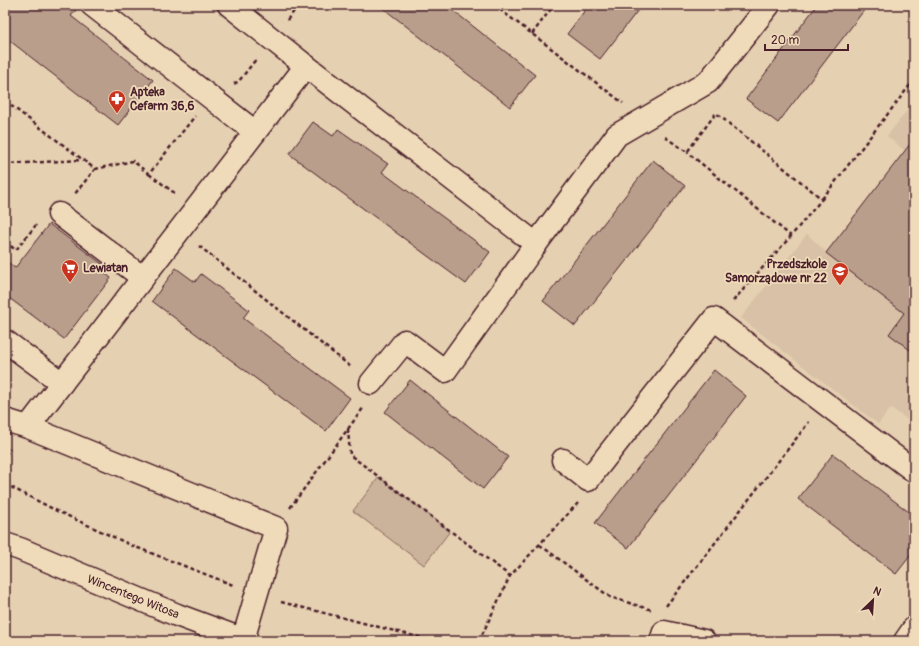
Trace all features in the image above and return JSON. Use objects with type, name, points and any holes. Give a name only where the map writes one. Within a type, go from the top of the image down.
[{"type":"street","points":[[92,5],[255,132]]},
{"type":"street","points":[[229,5],[536,244]]},
{"type":"street","points":[[371,383],[405,341],[445,371],[536,244],[617,135],[708,82],[770,5]]},
{"type":"street","points":[[28,427],[306,66]]},
{"type":"street","points":[[59,214],[143,278]]},
{"type":"street","points":[[563,460],[588,480],[714,319],[914,471]]},
{"type":"street","points":[[5,341],[62,383]]},
{"type":"street","points":[[5,420],[28,427],[276,528],[245,640]]},
{"type":"street","name":"Wincentego Witosa","points":[[10,543],[177,615],[245,640]]},
{"type":"street","points":[[905,641],[914,628]]},
{"type":"street","points":[[662,629],[704,641]]},
{"type":"path","points":[[494,5],[644,119],[653,134],[665,137],[687,152],[791,236]]},
{"type":"path","points":[[532,34],[554,5]]},
{"type":"path","points":[[714,319],[726,309],[822,199],[914,80]]},
{"type":"path","points":[[5,101],[95,169],[59,214],[45,214],[16,250],[5,242]]},
{"type":"path","points":[[687,152],[716,113],[822,199]]},
{"type":"path","points":[[5,164],[83,160]]},
{"type":"path","points":[[178,232],[187,236],[378,388],[276,528]]},
{"type":"path","points":[[540,544],[610,597],[662,629],[825,403]]},
{"type":"path","points":[[348,428],[350,455],[510,576]]},
{"type":"path","points":[[5,484],[55,510],[133,546],[257,594],[277,601],[434,641]]},
{"type":"path","points":[[479,641],[510,576],[581,499]]},
{"type":"shaded area","name":"Przedszkole Samorządowe nr 22","points":[[914,102],[914,424],[891,408],[878,424],[741,318],[807,234],[826,252],[905,151],[887,136]]},
{"type":"shaded area","points":[[379,477],[450,531],[424,565],[353,511]]},
{"type":"building","points":[[5,5],[80,5],[71,16],[153,80],[118,125],[5,37]]},
{"type":"building","points":[[379,5],[446,5],[535,75],[510,107]]},
{"type":"building","points":[[589,5],[642,5],[600,59],[567,34]]},
{"type":"building","points":[[817,5],[868,5],[778,123],[746,99]]},
{"type":"building","points":[[313,122],[333,136],[338,129],[388,164],[382,172],[490,252],[466,284],[289,154]]},
{"type":"building","points":[[914,139],[914,353],[889,334],[904,313],[826,253]]},
{"type":"building","points":[[653,160],[685,186],[575,326],[543,301]]},
{"type":"building","points":[[49,224],[105,266],[102,271],[111,278],[64,339],[5,295],[5,260],[15,268]]},
{"type":"building","points":[[176,268],[195,282],[201,274],[249,310],[243,318],[350,398],[326,431],[152,301]]},
{"type":"building","points":[[714,370],[746,396],[628,548],[595,523]]},
{"type":"building","points":[[410,380],[508,457],[483,489],[385,412]]},
{"type":"building","points":[[833,454],[914,516],[914,551],[896,574],[798,499]]},
{"type":"place","name":"Apteka Cefarm 36,6","points":[[117,114]]},
{"type":"place","name":"Lewiatan","points":[[70,283]]},
{"type":"place","name":"Przedszkole Samorządowe nr 22","points":[[840,286]]}]
